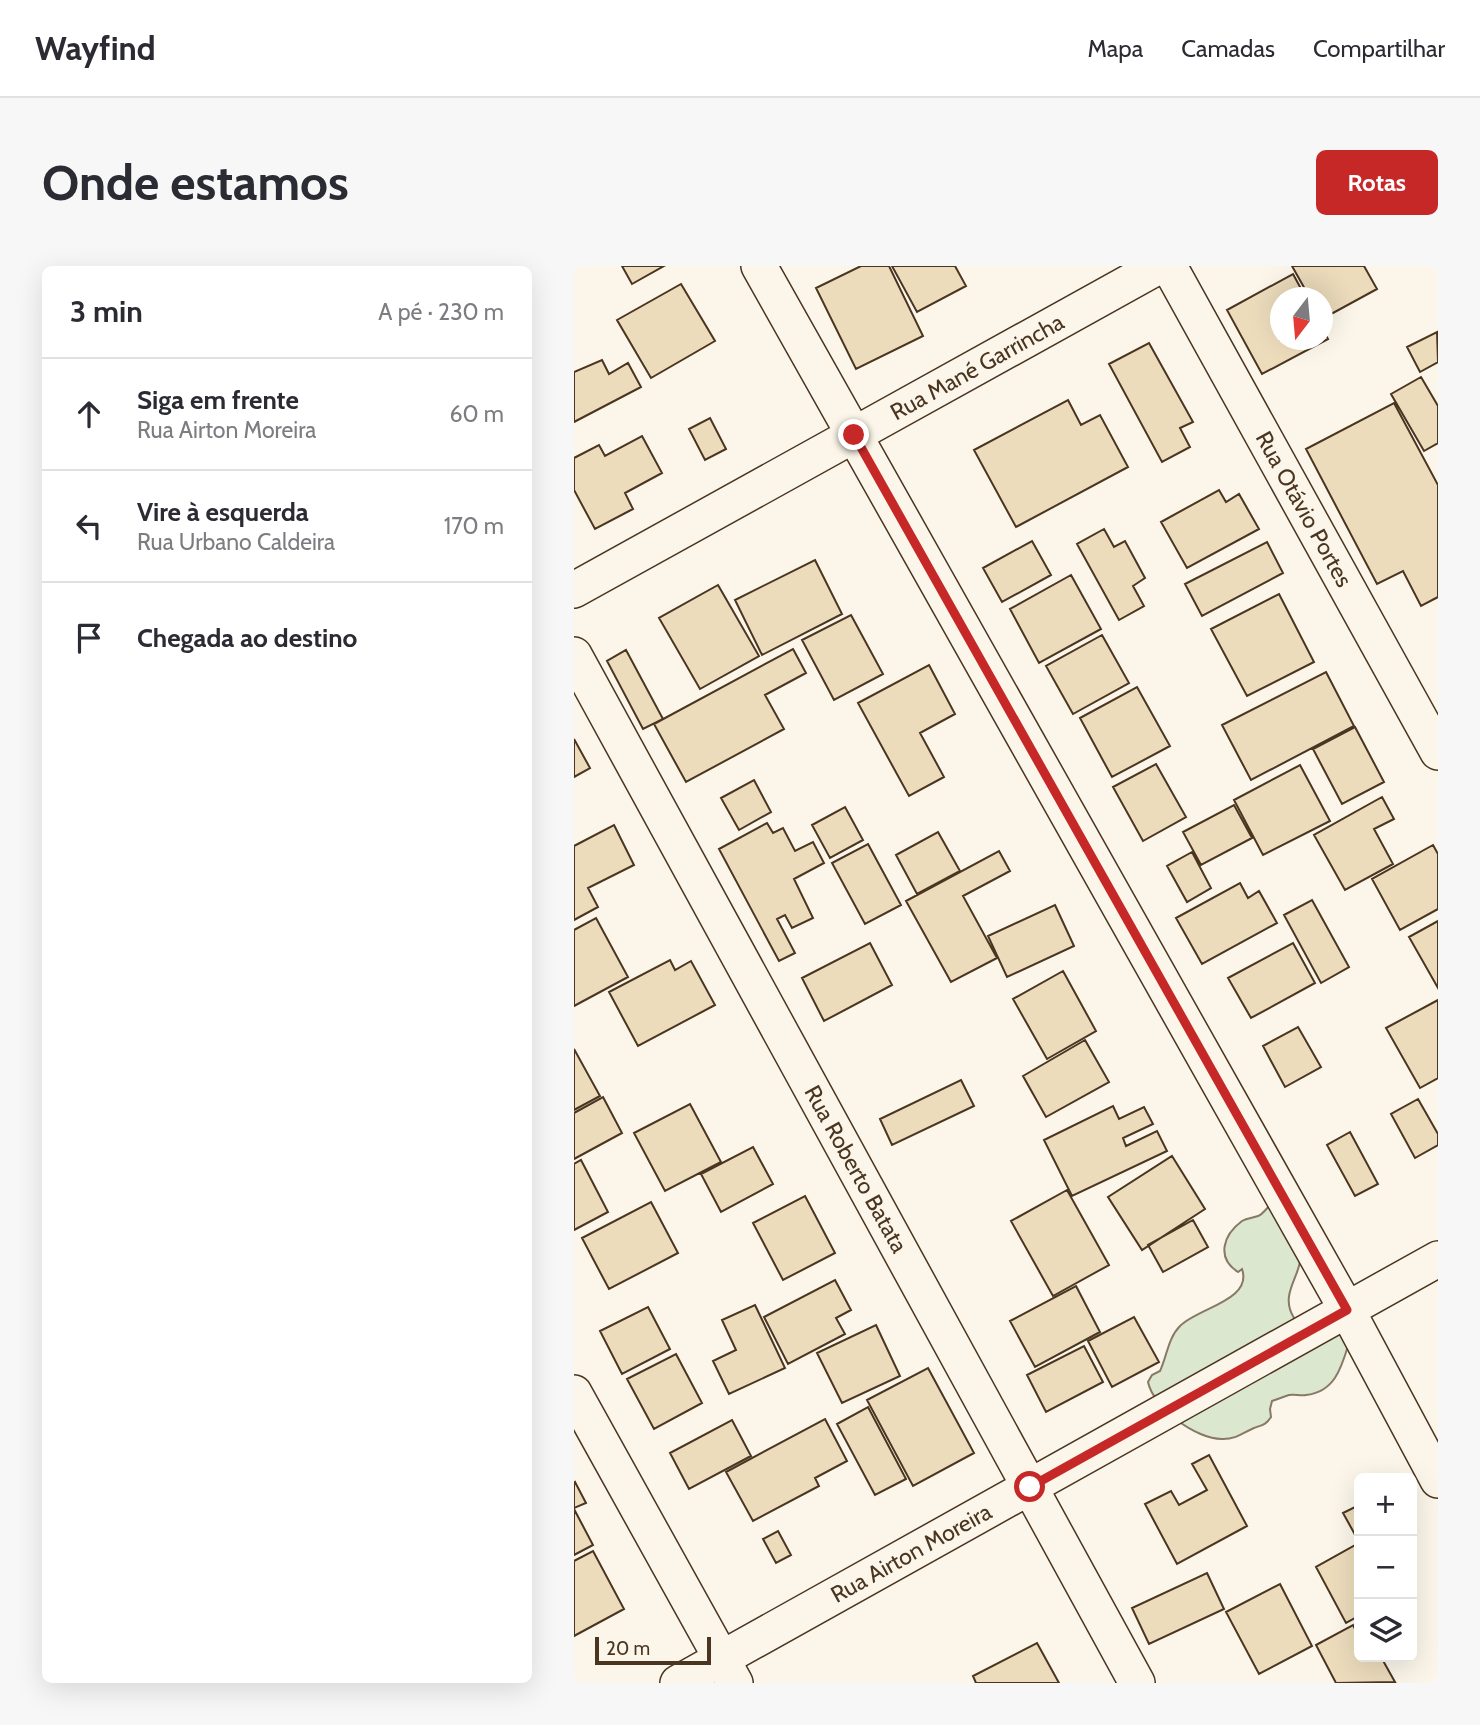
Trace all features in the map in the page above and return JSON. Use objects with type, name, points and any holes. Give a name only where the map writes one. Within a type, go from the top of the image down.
[{"type":"street","points":[[759,266],[1347,1310],[1438,1480]]},
{"type":"street","name":"Rua Mané Garrincha","points":[[574,590],[1159,266]]},
{"type":"street","name":"Rua Otávio Portes","points":[[1170,266],[1438,752]]},
{"type":"street","name":"Rua Roberto Batata","points":[[574,655],[1138,1683]]},
{"type":"street","name":"Rua Airton Moreira","points":[[678,1683],[728,1671],[1030,1487],[1438,1259]]},
{"type":"street","points":[[574,1393],[728,1671]]},
{"type":"green space","points":[[1270,1205],[1299,1247],[1299,1265],[1289,1299],[1294,1318],[1334,1325],[1348,1346],[1335,1378],[1323,1389],[1316,1393],[1289,1395],[1272,1401],[1271,1417],[1266,1423],[1232,1438],[1212,1438],[1177,1420],[1158,1402],[1148,1382],[1152,1375],[1160,1371],[1170,1342],[1180,1326],[1232,1296],[1239,1288],[1243,1280],[1242,1269],[1238,1272],[1227,1260],[1227,1240],[1242,1221],[1260,1215]]},
{"type":"building","points":[[622,266],[664,266],[632,284]]},
{"type":"building","points":[[861,266],[889,266],[923,336],[856,369],[816,288]]},
{"type":"building","points":[[892,266],[955,266],[966,286],[917,312]]},
{"type":"building","points":[[1292,266],[1364,266],[1377,289],[1333,313],[1333,287],[1304,287]]},
{"type":"building","points":[[1293,274],[1300,287],[1270,287],[1270,350],[1307,350],[1262,374],[1227,310]]},
{"type":"building","points":[[681,284],[715,341],[651,378],[617,320]]},
{"type":"building","points":[[1437,332],[1438,362],[1420,372],[1407,347]]},
{"type":"building","points":[[1149,343],[1193,422],[1180,428],[1190,447],[1162,462],[1109,364]]},
{"type":"building","points":[[602,360],[609,374],[628,363],[641,387],[574,422],[574,372]]},
{"type":"building","points":[[1421,377],[1438,406],[1438,443],[1424,451],[1391,394]]},
{"type":"building","points":[[1068,400],[1081,425],[1100,415],[1128,467],[1016,527],[974,450]]},
{"type":"building","points":[[1394,403],[1438,485],[1438,597],[1421,606],[1403,571],[1377,584],[1306,449]]},
{"type":"building","points":[[710,418],[726,449],[705,460],[689,429]]},
{"type":"building","points":[[642,436],[662,473],[625,493],[633,509],[595,529],[574,490],[574,458],[599,445],[605,456]]},
{"type":"building","points":[[1219,490],[1226,502],[1239,494],[1259,529],[1187,568],[1161,522]]},
{"type":"building","points":[[1104,529],[1114,547],[1125,541],[1145,578],[1133,586],[1144,606],[1119,620],[1077,544]]},
{"type":"building","points":[[1032,541],[1051,575],[1002,602],[983,568]]},
{"type":"building","points":[[1267,542],[1283,573],[1202,616],[1185,584]]},
{"type":"building","points":[[815,560],[842,614],[762,655],[735,600]]},
{"type":"building","points":[[1071,575],[1101,629],[1039,663],[1010,609]]},
{"type":"building","points":[[718,585],[759,656],[700,689],[659,618]]},
{"type":"building","points":[[1279,594],[1314,662],[1247,696],[1211,629]]},
{"type":"building","points":[[851,615],[883,674],[834,700],[802,640]]},
{"type":"building","points":[[1102,635],[1129,683],[1073,714],[1046,666]]},
{"type":"building","points":[[793,649],[806,673],[765,695],[784,729],[686,782],[654,724]]},
{"type":"building","points":[[626,650],[663,719],[643,729],[607,661]]},
{"type":"building","points":[[929,665],[955,714],[920,733],[944,777],[909,796],[858,703]]},
{"type":"building","points":[[1326,672],[1354,726],[1251,780],[1222,725]]},
{"type":"building","points":[[1137,687],[1170,746],[1112,777],[1080,718]]},
{"type":"building","points":[[1355,727],[1384,782],[1342,804],[1313,749]]},
{"type":"building","points":[[574,739],[590,768],[574,777]]},
{"type":"building","points":[[1156,764],[1186,817],[1143,841],[1113,787]]},
{"type":"building","points":[[1300,765],[1330,821],[1263,855],[1234,800]]},
{"type":"building","points":[[754,780],[771,812],[739,830],[721,798]]},
{"type":"building","points":[[1382,797],[1394,819],[1374,829],[1393,864],[1345,890],[1314,835]]},
{"type":"building","points":[[1234,805],[1252,838],[1201,865],[1183,832]]},
{"type":"building","points":[[845,807],[863,840],[830,858],[812,825]]},
{"type":"building","points":[[767,823],[773,833],[783,828],[795,851],[813,842],[824,863],[794,879],[813,918],[792,928],[785,915],[777,919],[795,953],[779,961],[719,849]]},
{"type":"building","points":[[614,825],[634,865],[588,888],[598,907],[574,920],[574,846]]},
{"type":"building","points":[[938,832],[960,871],[917,894],[896,855]]},
{"type":"building","points":[[868,844],[901,905],[865,924],[832,863]]},
{"type":"building","points":[[1433,845],[1438,854],[1438,909],[1400,930],[1372,879]]},
{"type":"building","points":[[999,851],[1010,871],[963,896],[997,958],[951,982],[906,901]]},
{"type":"building","points":[[1192,852],[1211,888],[1187,902],[1167,866]]},
{"type":"building","points":[[1240,883],[1248,898],[1259,891],[1277,923],[1202,964],[1176,918]]},
{"type":"building","points":[[1312,900],[1349,967],[1321,983],[1284,915]]},
{"type":"building","points":[[1055,905],[1074,946],[1007,977],[988,936]]},
{"type":"building","points":[[596,918],[628,977],[574,1006],[574,930]]},
{"type":"building","points":[[1438,921],[1438,988],[1409,937]]},
{"type":"building","points":[[870,943],[892,985],[824,1021],[802,978]]},
{"type":"building","points":[[1293,943],[1315,983],[1251,1018],[1228,978]]},
{"type":"building","points":[[670,960],[675,970],[691,961],[715,1005],[638,1046],[609,992]]},
{"type":"building","points":[[1063,971],[1096,1031],[1047,1059],[1013,999]]},
{"type":"building","points":[[1438,1000],[1438,1078],[1420,1088],[1386,1028]]},
{"type":"building","points":[[1298,1027],[1321,1067],[1285,1087],[1263,1046]]},
{"type":"building","points":[[1085,1040],[1109,1082],[1046,1117],[1023,1076]]},
{"type":"building","points":[[574,1049],[600,1096],[574,1110]]},
{"type":"building","points":[[961,1080],[974,1106],[892,1145],[880,1119]]},
{"type":"building","points":[[603,1097],[622,1133],[574,1159],[574,1113]]},
{"type":"building","points":[[1418,1099],[1438,1134],[1438,1145],[1415,1158],[1391,1114]]},
{"type":"building","points":[[690,1104],[721,1162],[665,1191],[634,1133]]},
{"type":"building","points":[[1113,1106],[1119,1119],[1144,1107],[1153,1124],[1123,1138],[1126,1146],[1157,1131],[1167,1151],[1072,1196],[1044,1140]]},
{"type":"building","points":[[1350,1132],[1378,1184],[1355,1196],[1327,1145]]},
{"type":"building","points":[[753,1147],[773,1184],[721,1212],[701,1174]]},
{"type":"building","points":[[1172,1156],[1205,1209],[1142,1250],[1108,1197]]},
{"type":"building","points":[[581,1160],[608,1212],[574,1230],[574,1164]]},
{"type":"building","points":[[1067,1190],[1109,1265],[1053,1296],[1011,1221]]},
{"type":"building","points":[[805,1196],[835,1253],[783,1280],[753,1223]]},
{"type":"building","points":[[651,1202],[678,1253],[609,1289],[582,1238]]},
{"type":"building","points":[[1193,1220],[1208,1247],[1163,1272],[1148,1245]]},
{"type":"building","points":[[835,1280],[851,1310],[836,1318],[845,1334],[788,1364],[764,1317]]},
{"type":"building","points":[[1076,1286],[1100,1332],[1035,1367],[1010,1321]]},
{"type":"building","points":[[755,1305],[785,1368],[729,1394],[713,1361],[736,1350],[722,1320]]},
{"type":"building","points":[[648,1307],[670,1349],[622,1374],[600,1331]]},
{"type":"building","points":[[1134,1317],[1159,1362],[1112,1387],[1088,1341]]},
{"type":"building","points":[[876,1325],[900,1376],[842,1403],[817,1353]]},
{"type":"building","points":[[1084,1346],[1103,1382],[1046,1412],[1027,1375]]},
{"type":"building","points":[[676,1354],[702,1403],[654,1429],[627,1379]]},
{"type":"building","points":[[928,1368],[974,1453],[913,1486],[867,1400]]},
{"type":"building","points":[[868,1407],[906,1479],[875,1495],[837,1424]]},
{"type":"building","points":[[825,1419],[847,1461],[815,1478],[819,1486],[753,1521],[726,1472]]},
{"type":"building","points":[[732,1420],[751,1456],[689,1489],[670,1453]]},
{"type":"building","points":[[1209,1455],[1247,1526],[1177,1564],[1145,1504],[1171,1491],[1179,1505],[1207,1490],[1192,1464]]},
{"type":"building","points":[[574,1483],[586,1503],[574,1508]]},
{"type":"building","points":[[1354,1508],[1354,1533],[1343,1513]]},
{"type":"building","points":[[574,1509],[593,1545],[574,1555]]},
{"type":"building","points":[[778,1531],[791,1555],[776,1563],[763,1539]]},
{"type":"building","points":[[1354,1546],[1354,1619],[1346,1623],[1316,1567]]},
{"type":"building","points":[[593,1551],[624,1609],[574,1636],[574,1561]]},
{"type":"building","points":[[1207,1573],[1224,1609],[1149,1644],[1132,1608]]},
{"type":"building","points":[[1280,1584],[1312,1646],[1259,1674],[1226,1612]]},
{"type":"building","points":[[1353,1625],[1354,1662],[1384,1662],[1395,1682],[1336,1683],[1316,1645]]},
{"type":"building","points":[[1037,1643],[1059,1683],[976,1683],[973,1676]]},
{"type":"route","points":[[854,435],[1347,1310],[1030,1487]]}]
